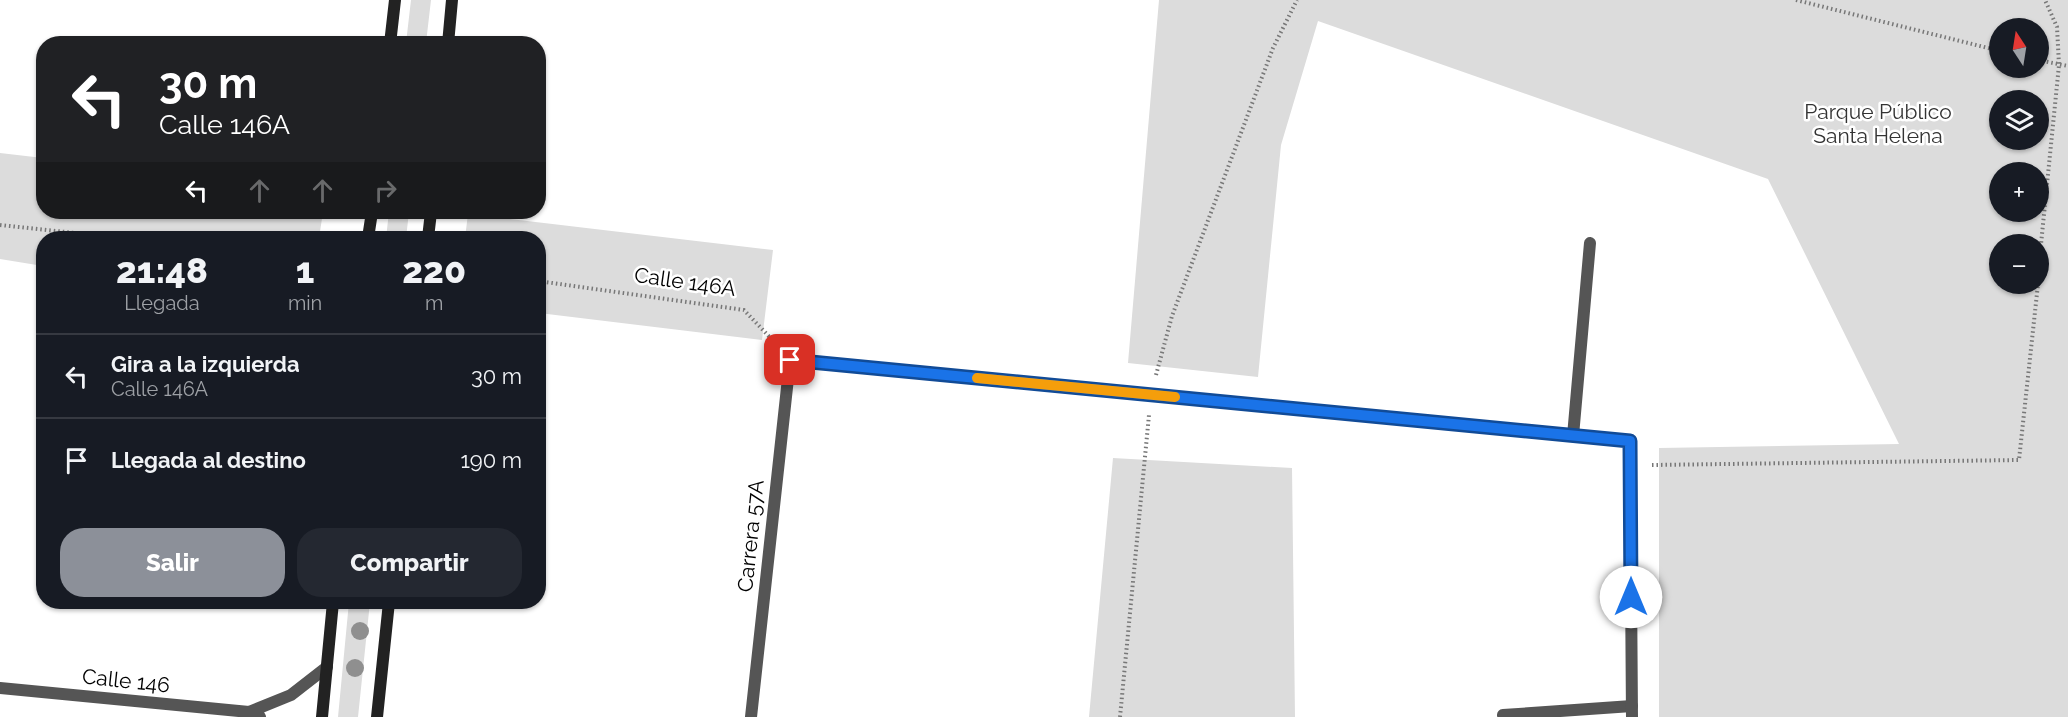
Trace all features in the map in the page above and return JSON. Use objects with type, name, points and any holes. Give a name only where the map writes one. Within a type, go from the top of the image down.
[{"type":"main road","points":[[391,36],[395,0]]},
{"type":"main road","points":[[449,36],[452,0]]},
{"type":"main road","points":[[322,717],[332,609]]},
{"type":"main road","points":[[377,717],[388,609]]},
{"type":"street","points":[[1573,436],[1590,243]]},
{"type":"street","points":[[790,360],[1630,441],[1632,712],[1503,715]]},
{"type":"street","name":"Carrera 57A","points":[[751,717],[790,360]]},
{"type":"street","name":"Calle 146","points":[[0,688],[254,715],[291,695],[327,668]]},
{"type":"path","points":[[1120,717],[1151,395],[1172,316],[1273,48],[1297,0]]},
{"type":"path","points":[[1796,0],[1989,48]]},
{"type":"path","points":[[2042,234],[2059,65],[2057,27],[2045,0]]},
{"type":"path","points":[[2049,63],[2068,66]]},
{"type":"path","points":[[0,225],[56,231]]},
{"type":"path","name":"Calle 146A","points":[[546,282],[744,310],[790,360]]},
{"type":"path","points":[[1630,465],[2019,460],[2037,294]]},
{"type":"green space","points":[[411,0],[431,0],[427,36],[407,36]]},
{"type":"green space","name":"Parque Público Santa Helena","points":[[1159,0],[2068,0],[2068,717],[1659,717],[1659,448],[1899,444],[1768,179],[1318,21],[1281,145],[1258,377],[1128,363]]},
{"type":"green space","points":[[0,153],[36,157],[36,219],[322,219],[320,231],[36,231],[36,265],[0,259]]},
{"type":"green space","points":[[388,219],[408,219],[407,231],[387,231]]},
{"type":"green space","points":[[467,219],[510,219],[773,250],[762,340],[546,314],[546,231],[466,231]]},
{"type":"green space","points":[[1113,458],[1292,468],[1295,717],[1089,717]]},
{"type":"green space","points":[[348,609],[369,609],[358,717],[338,717]]},
{"type":"slow traffic","points":[[977,378],[1175,397]]},
{"type":"route","points":[[790,360],[1630,441],[1631,597]]}]
